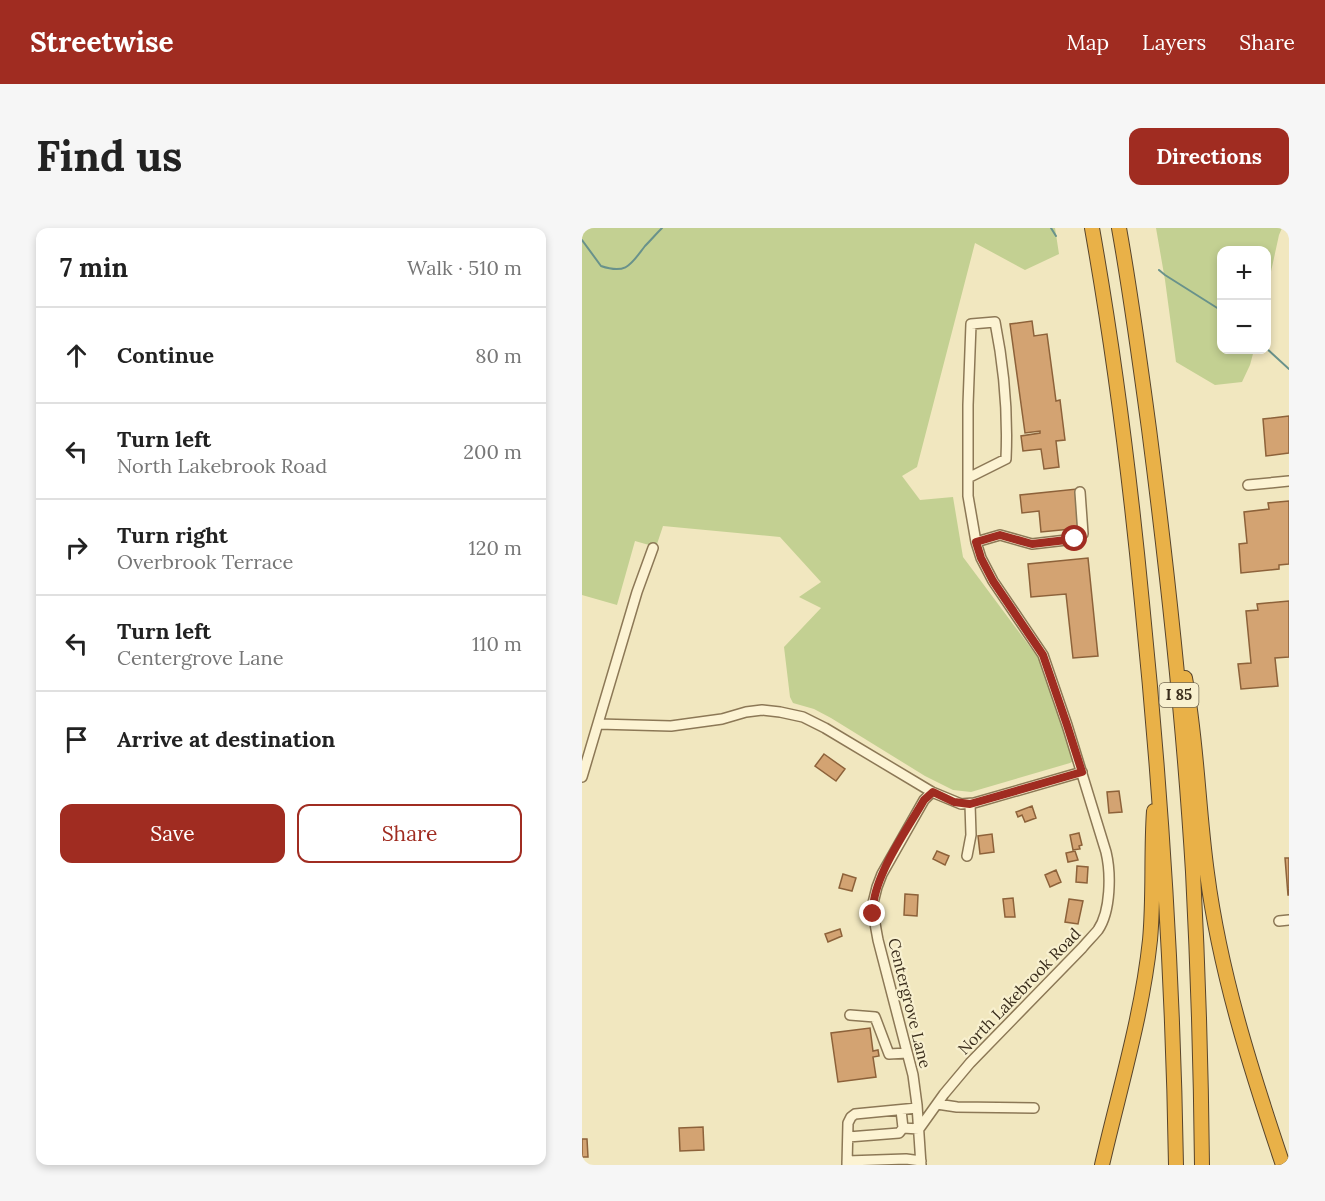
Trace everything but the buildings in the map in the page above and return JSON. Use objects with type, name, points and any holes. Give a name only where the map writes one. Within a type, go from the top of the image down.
[{"type":"highway","name":"I 85","points":[[1092,228],[1124,435],[1157,755],[1169,941],[1175,1073],[1176,1165]]},
{"type":"highway","name":"I 85","points":[[1119,228],[1141,371],[1170,604],[1193,872],[1201,1069],[1202,1165]]},
{"type":"highway","points":[[1170,604],[1191,712],[1207,874],[1216,931],[1238,1024],[1283,1165]]},
{"type":"highway","points":[[1101,1165],[1141,998],[1146,966],[1152,912],[1152,841],[1157,755]]},
{"type":"street","name":"North Lakebrook Road","points":[[919,1129],[970,1063],[1099,929],[1105,916],[1108,898],[1108,861],[1082,772],[1043,655],[993,581],[981,558],[976,542],[968,496],[968,478],[968,405],[971,324],[995,322],[1001,350],[1007,430],[1006,459],[968,478]]},
{"type":"street","points":[[1248,485],[1289,481]]},
{"type":"street","points":[[976,542],[1000,535],[1032,544],[1075,539],[1083,534],[1080,492]]},
{"type":"street","points":[[582,777],[637,592],[653,548]]},
{"type":"street","points":[[598,724],[670,726],[762,710],[791,714],[825,728],[933,792],[954,802],[970,804],[1082,772]]},
{"type":"street","name":"Centergrove Lane","points":[[921,1163],[913,1075],[878,940],[872,907],[882,874],[924,800],[933,792]]},
{"type":"street","points":[[967,856],[971,835],[970,804]]},
{"type":"street","points":[[850,1015],[875,1017],[889,1054],[907,1053]]},
{"type":"street","points":[[937,1104],[957,1107],[1034,1108]]},
{"type":"street","points":[[917,1108],[855,1114],[851,1117],[848,1123],[847,1163],[906,1159],[921,1163]]},
{"type":"street","points":[[901,1110],[903,1128]]},
{"type":"street","points":[[848,1137],[899,1132],[903,1128],[919,1129]]},
{"type":"green space","points":[[582,228],[1055,228],[1059,254],[1025,270],[975,243],[917,467],[902,476],[920,500],[953,497],[963,557],[1045,667],[1075,760],[971,792],[953,790],[925,776],[831,718],[814,709],[793,703],[790,697],[784,647],[821,608],[799,597],[821,582],[780,537],[663,526],[656,547],[635,541],[617,605],[582,595]]},
{"type":"green space","points":[[1156,228],[1282,228],[1271,272],[1271,246],[1217,246],[1217,354],[1253,354],[1242,382],[1215,385],[1176,362]]},
{"type":"waterway","points":[[582,240],[601,266],[617,269],[632,263],[662,228]]},
{"type":"waterway","points":[[1051,228],[1056,236]]},
{"type":"waterway","points":[[1159,270],[1217,308]]},
{"type":"waterway","points":[[1271,353],[1289,369]]},
{"type":"route","points":[[873,914],[873,900],[882,874],[924,800],[933,792],[954,802],[970,804],[1082,772],[1043,655],[993,581],[981,558],[976,542],[1000,535],[1032,544],[1075,539]]}]
